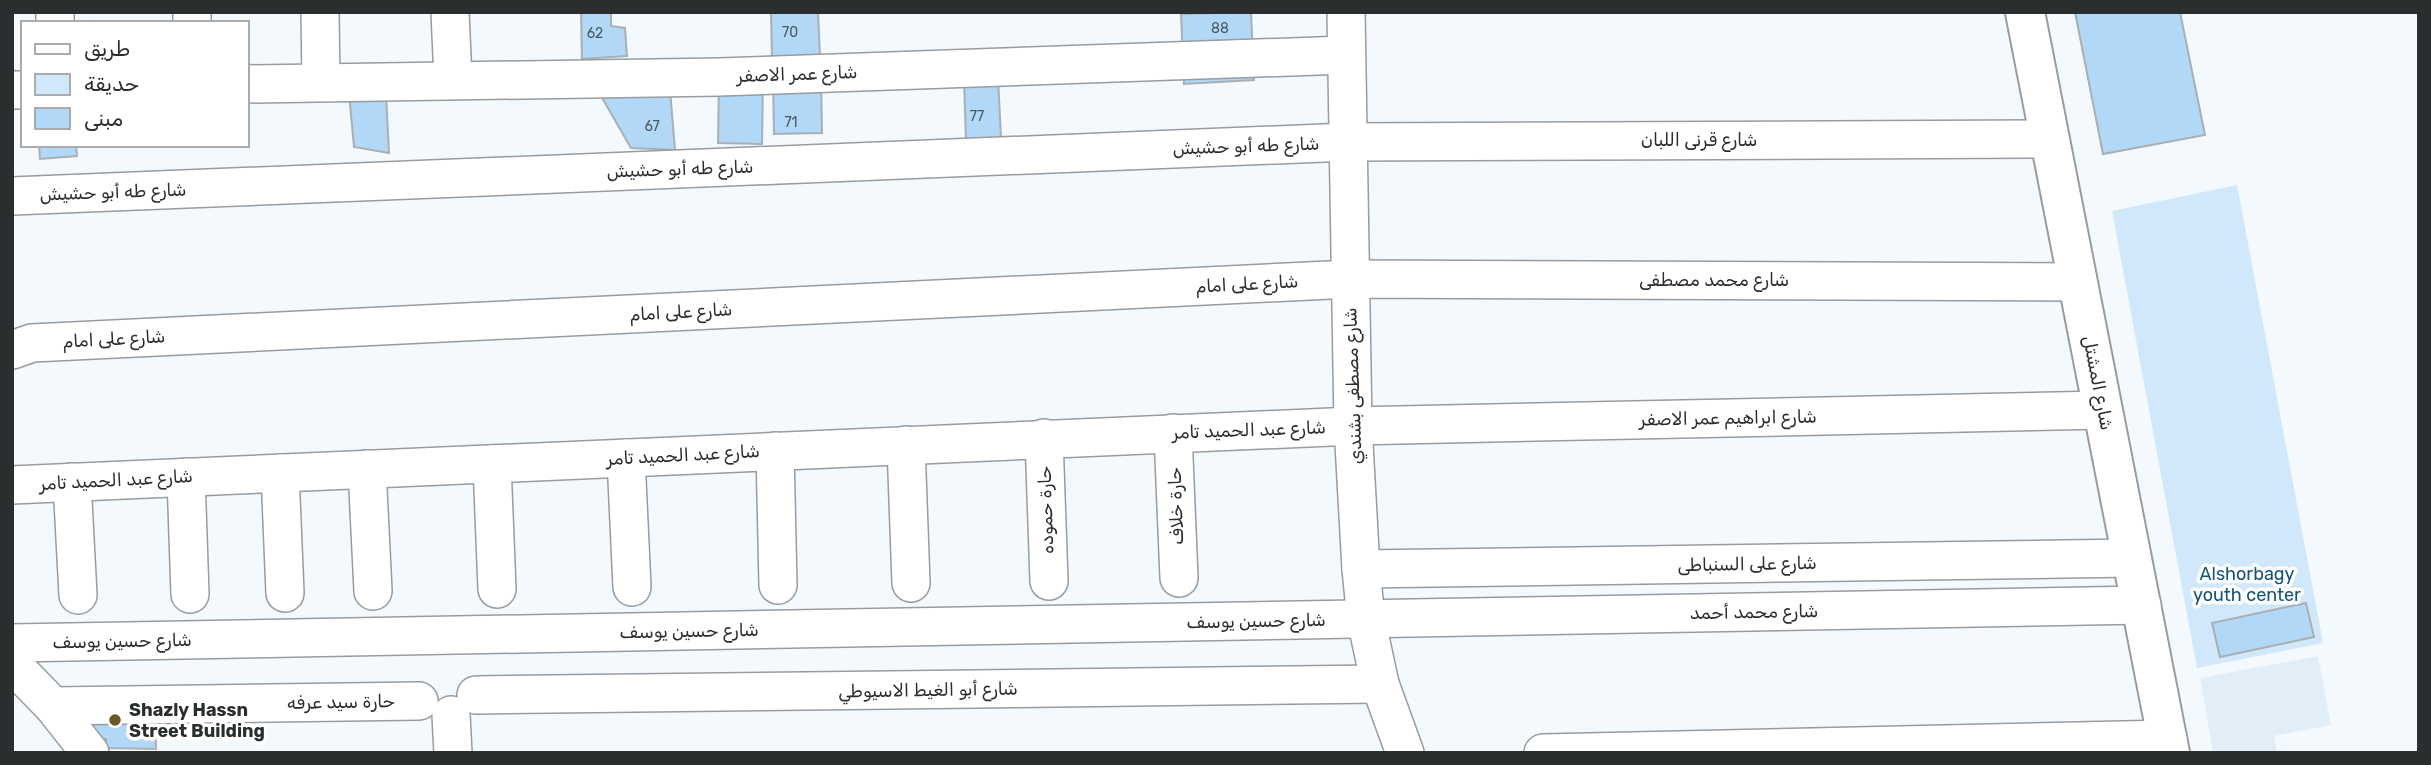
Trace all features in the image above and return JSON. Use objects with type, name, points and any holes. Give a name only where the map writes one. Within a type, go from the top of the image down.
[{"type":"street","points":[[320,12],[321,82]]},
{"type":"street","points":[[450,12],[453,79]]},
{"type":"street","name":"شارع مصطفى بشندي","points":[[1346,12],[1353,426],[1361,569],[1366,619],[1380,684],[1405,753]]},
{"type":"street","name":"شارع المشتل","points":[[2025,12],[2169,746]]},
{"type":"street","name":"شارع عمر الاصفر","points":[[248,84],[719,77],[1346,55]]},
{"type":"street","name":"شارع قرنى اللبان","points":[[1348,142],[2050,139]]},
{"type":"street","name":"شارع طه أبو حشيش","points":[[12,196],[1348,142]]},
{"type":"street","name":"شارع محمد مصطفى","points":[[1350,279],[2078,282]]},
{"type":"street","name":"شارع على امام","points":[[12,350],[32,343],[1350,279]]},
{"type":"street","name":"شارع ابراهيم عمر الاصفر","points":[[1353,426],[2103,410]]},
{"type":"street","name":"شارع عبد الحميد تامر","points":[[12,485],[1353,426]]},
{"type":"street","name":"حارة خلاف","points":[[1173,433],[1179,578]]},
{"type":"street","name":"حارة حموده","points":[[1044,439],[1049,581]]},
{"type":"street","points":[[906,445],[911,583]]},
{"type":"street","points":[[775,451],[778,585]]},
{"type":"street","points":[[626,458],[632,587]]},
{"type":"street","points":[[492,464],[497,589]]},
{"type":"street","points":[[367,469],[373,591]]},
{"type":"street","points":[[280,473],[285,593]]},
{"type":"street","points":[[186,477],[190,594]]},
{"type":"street","points":[[72,482],[78,594]]},
{"type":"street","name":"شارع على السنباطى","points":[[1361,569],[2132,558]]},
{"type":"street","name":"شارع محمد أحمد","points":[[1366,619],[2142,605]]},
{"type":"street","name":"شارع حسين يوسف","points":[[12,643],[1366,619]]},
{"type":"street","points":[[12,664],[53,706],[90,753]]},
{"type":"street","name":"شارع أبو الغيط الاسيوطي","points":[[448,704],[1380,684]]},
{"type":"street","points":[[448,704],[453,753]]},
{"type":"street","name":"حارة سيد عرفه","points":[[53,706],[448,704]]},
{"type":"street","points":[[1543,753],[2169,746]]},
{"type":"shaded area","points":[[2318,656],[2331,725],[2274,736],[2277,753],[2213,753],[2200,678]]},
{"type":"green space","name":"Alshorbagy youth center","points":[[2237,185],[2323,643],[2197,668],[2112,211]]},
{"type":"building","points":[[581,12],[611,12],[611,26],[625,28],[627,56],[582,59]]},
{"type":"building","points":[[771,12],[818,12],[820,57],[772,58]]},
{"type":"building","points":[[1251,12],[1254,80],[1184,84],[1181,14]]},
{"type":"building","points":[[2075,12],[2180,12],[2205,135],[2103,154]]},
{"type":"building","points":[[719,77],[763,78],[762,144],[718,143]]},
{"type":"building","points":[[821,78],[822,133],[774,134],[773,79]]},
{"type":"building","points":[[998,78],[1001,138],[966,140],[964,80]]},
{"type":"building","points":[[597,89],[670,90],[675,150],[631,148]]},
{"type":"building","points":[[349,93],[386,94],[389,153],[354,147]]},
{"type":"building","points":[[39,147],[76,147],[77,156],[40,159]]},
{"type":"building","points":[[2306,603],[2314,637],[2220,657],[2212,623]]},
{"type":"building","name":"Shazly Hassn Street Building","points":[[155,709],[156,749],[106,748],[106,739],[81,740],[73,711]]},
{"type":"place","name":"Shazly Hassn Street Building","points":[[115,720]]}]
